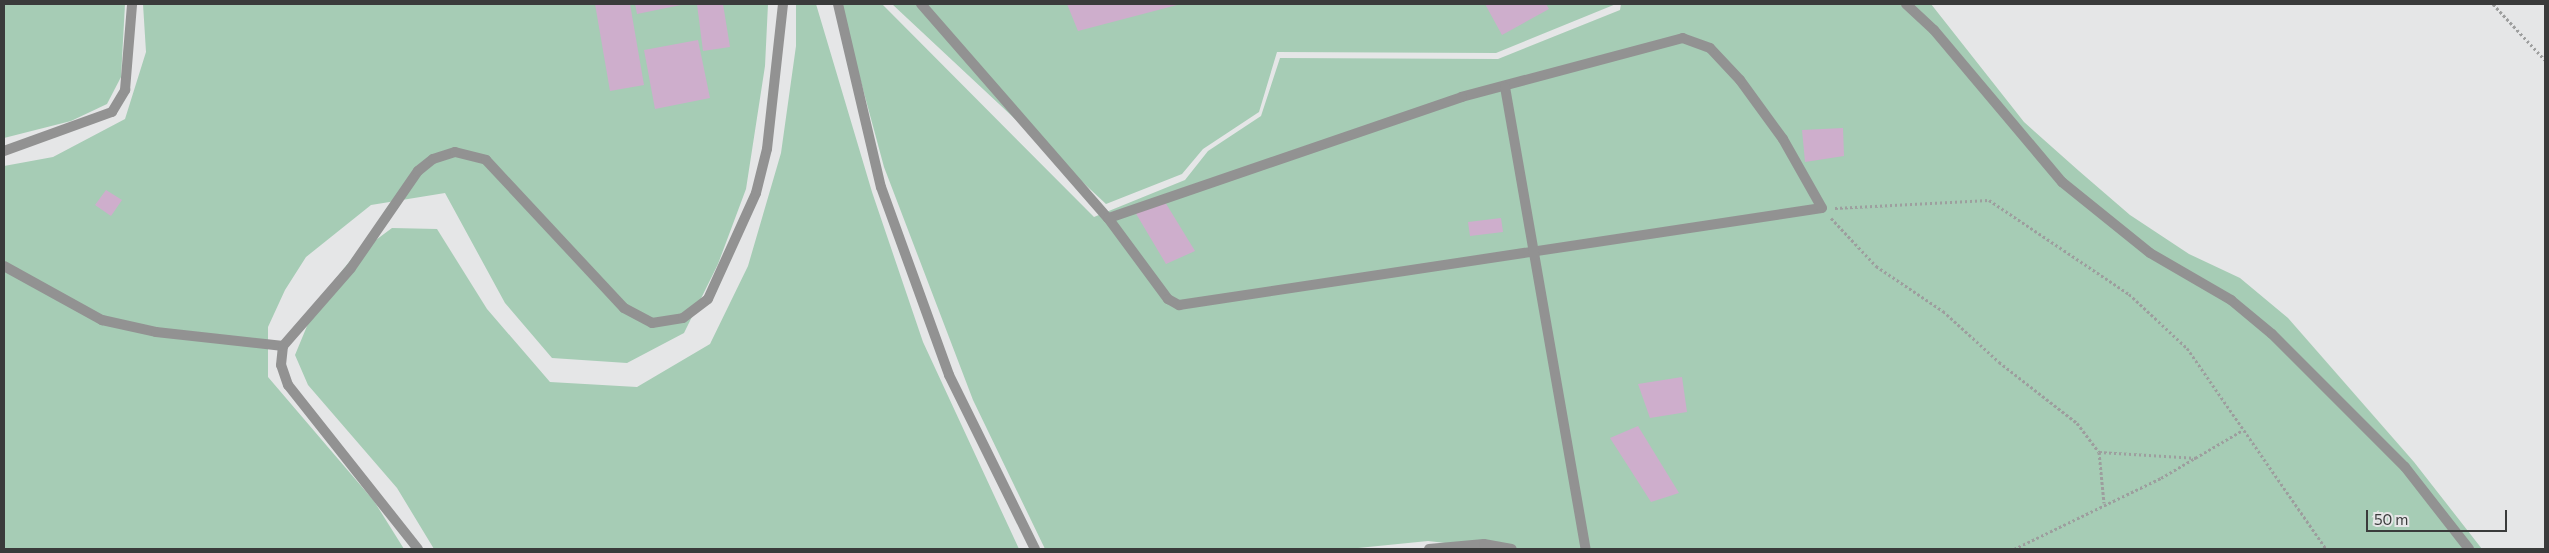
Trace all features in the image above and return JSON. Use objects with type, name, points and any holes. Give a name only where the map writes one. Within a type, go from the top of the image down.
[{"type":"street","points":[[4,151],[80,127],[117,107],[125,90],[132,4]]},
{"type":"street","points":[[418,549],[288,385],[281,365],[282,346],[352,268],[418,171],[432,159],[455,152],[486,160],[624,308],[652,323],[683,318],[708,299],[756,193],[767,149],[783,4]]},
{"type":"street","points":[[838,4],[881,187],[949,374],[1035,549]]},
{"type":"street","points":[[921,4],[1108,218],[1168,299],[1179,305],[1536,248],[1822,208],[1782,139],[1740,80],[1710,48],[1683,38],[1505,87],[1258,164],[1108,218]]},
{"type":"street","points":[[1906,4],[1934,30],[2062,182],[2150,253],[2231,300],[2272,334],[2405,467],[2469,549]]},
{"type":"street","points":[[1505,87],[1536,248],[1586,549]]},
{"type":"street","points":[[4,266],[102,320],[156,332],[282,346]]},
{"type":"street","points":[[1429,549],[1484,544],[1512,549]]},
{"type":"path","points":[[2493,4],[2545,60]]},
{"type":"path","points":[[1822,208],[1988,200],[2156,315],[2187,348],[2241,430],[2326,549]]},
{"type":"path","points":[[1822,208],[1876,266],[1943,311],[1999,362],[2077,423],[2099,452],[2104,503]]},
{"type":"path","points":[[2014,549],[2104,503],[2199,458],[2241,430]]},
{"type":"path","points":[[2099,452],[2199,458]]},
{"type":"green space","points":[[4,4],[125,4],[121,77],[107,104],[71,121],[4,138]]},
{"type":"green space","points":[[143,4],[768,4],[765,66],[746,189],[718,264],[684,333],[627,363],[552,358],[505,303],[445,193],[371,205],[306,257],[285,290],[268,327],[268,377],[374,501],[404,549],[4,549],[4,166],[53,157],[125,119],[146,52]]},
{"type":"green space","points":[[796,4],[816,4],[872,192],[923,342],[1019,549],[434,549],[397,488],[308,385],[295,355],[317,302],[353,257],[392,228],[437,229],[487,309],[550,382],[637,387],[710,344],[748,266],[781,153],[796,46]]},
{"type":"green space","points":[[840,4],[882,4],[1094,217],[1185,180],[1208,151],[1261,116],[1280,58],[1498,59],[1620,10],[1621,4],[1931,4],[2024,122],[2079,171],[2130,215],[2189,254],[2240,278],[2288,318],[2414,462],[2482,549],[1498,549],[1428,541],[1348,549],[1045,549],[973,400],[884,167]]},
{"type":"green space","points":[[892,4],[1616,4],[1496,53],[1277,52],[1259,112],[1203,149],[1182,174],[1106,204]]},
{"type":"building","points":[[595,4],[630,4],[644,85],[610,91]]},
{"type":"building","points":[[635,4],[680,4],[681,5],[637,14]]},
{"type":"building","points":[[697,4],[723,4],[730,47],[703,51]]},
{"type":"building","points":[[1067,4],[1181,4],[1078,31]]},
{"type":"building","points":[[1485,4],[1546,4],[1549,9],[1502,35]]},
{"type":"building","points":[[698,40],[710,98],[655,109],[644,50]]},
{"type":"building","points":[[1843,128],[1844,156],[1805,162],[1802,130]]},
{"type":"building","points":[[106,190],[122,200],[111,216],[95,205]]},
{"type":"building","points":[[1165,202],[1195,251],[1166,264],[1135,212]]},
{"type":"building","points":[[1501,218],[1503,232],[1470,236],[1468,222]]},
{"type":"building","points":[[1682,377],[1687,412],[1650,418],[1638,384]]},
{"type":"building","points":[[1638,426],[1679,493],[1651,502],[1610,438]]}]
